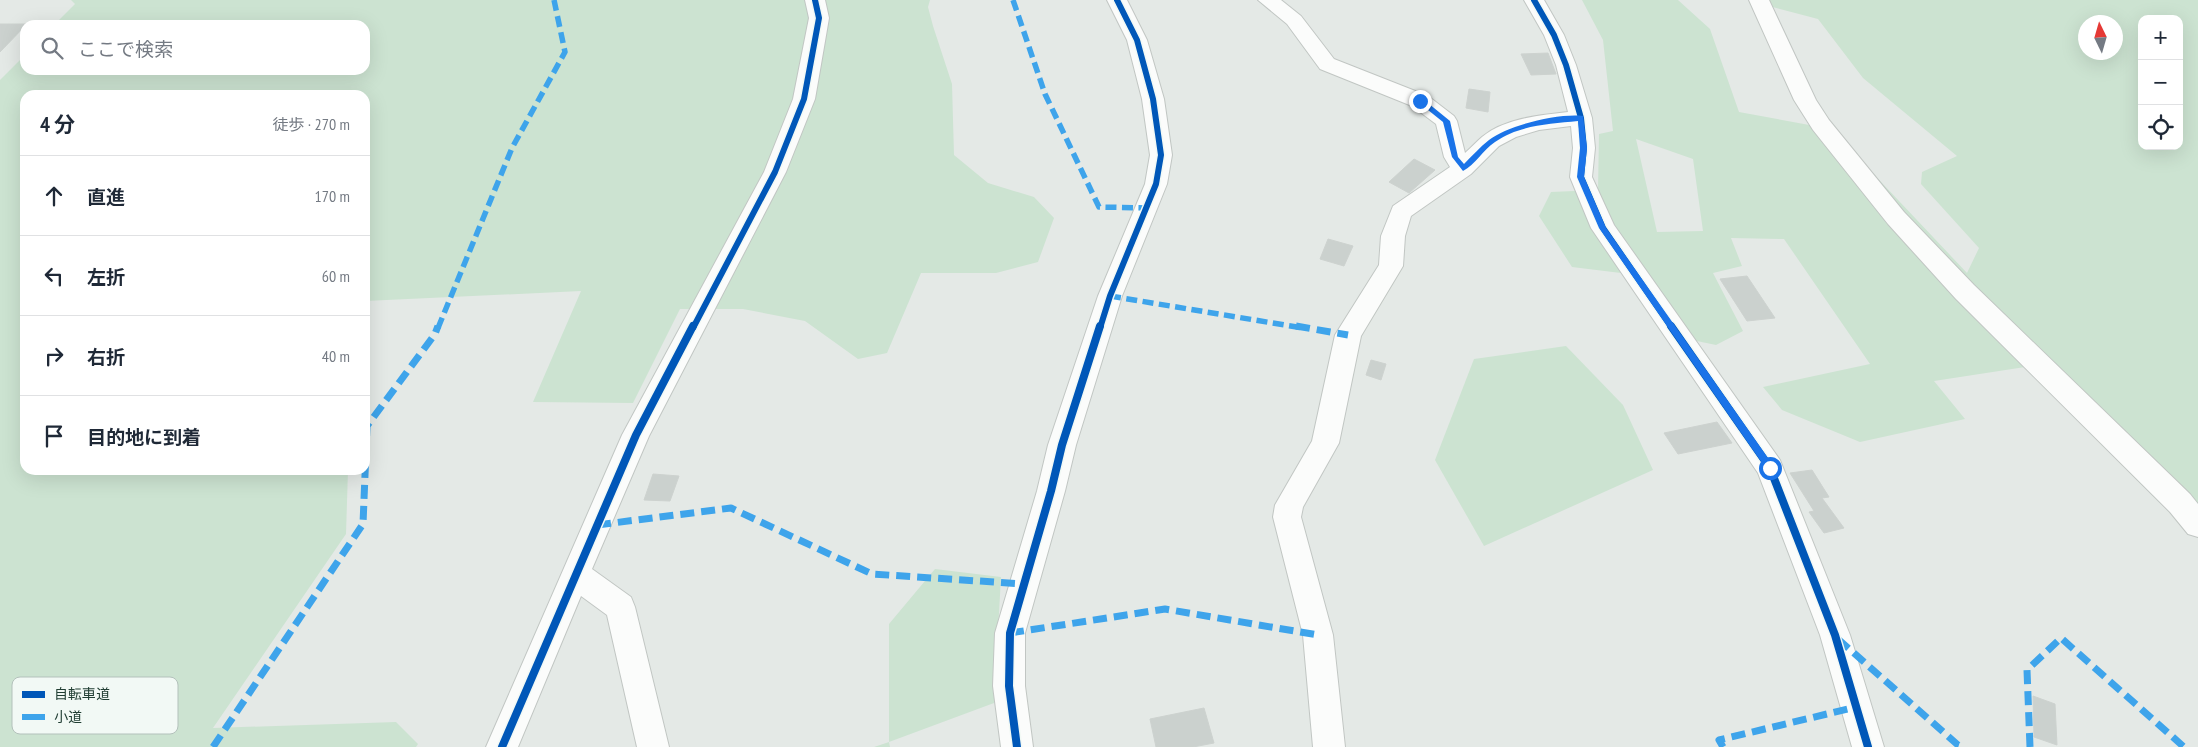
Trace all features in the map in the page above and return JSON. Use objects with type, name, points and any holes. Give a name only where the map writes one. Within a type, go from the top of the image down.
[{"type":"street","points":[[502,747],[636,435],[775,172],[804,99],[819,18],[815,0]]},
{"type":"street","points":[[1017,747],[1009,686],[1010,633],[1062,446],[1110,296],[1156,184],[1162,155],[1153,99],[1137,40],[1117,0]]},
{"type":"street","points":[[1268,0],[1294,20],[1327,64],[1420,101],[1446,121],[1455,157],[1463,169]]},
{"type":"street","points":[[1534,0],[1554,35],[1566,65],[1581,118],[1584,148],[1581,177],[1602,228],[1770,468],[1835,636],[1868,747]]},
{"type":"street","points":[[1759,0],[1805,100],[1821,125],[1896,218],[1965,292],[2180,503],[2198,525]]},
{"type":"street","points":[[1329,747],[1318,635],[1287,518],[1289,505],[1325,443],[1348,335],[1391,266],[1393,236],[1401,212],[1463,169],[1491,141],[1508,132],[1537,123],[1581,118]]},
{"type":"street","points":[[575,574],[620,608],[653,747]]},
{"type":"green space","points":[[71,0],[930,0],[928,7],[952,84],[954,155],[988,183],[1034,197],[1054,218],[1038,262],[996,273],[921,273],[887,353],[858,359],[805,321],[743,309],[680,309],[633,403],[533,402],[581,291],[370,301],[370,90],[20,90],[20,475],[348,475],[346,534],[213,728],[396,722],[418,744],[416,747],[0,747],[0,80],[20,60],[20,75],[370,75],[370,20],[59,20],[75,4]]},
{"type":"green space","points":[[1582,0],[1678,0],[1710,29],[1739,112],[1831,129],[1967,273],[1979,248],[1921,184],[1922,172],[1957,156],[1863,78],[1818,19],[1769,6],[1767,0],[2198,0],[2198,503],[2071,379],[2025,367],[1934,381],[1965,419],[1860,442],[1782,410],[1763,387],[1870,364],[1784,239],[1731,238],[1742,266],[1713,273],[1743,331],[1716,345],[1673,336],[1629,274],[1572,267],[1539,216],[1551,192],[1598,190],[1599,134],[1613,131],[1603,40]],"holes":[[[1636,139],[1693,159],[1703,231],[1657,232]]]},
{"type":"green space","points":[[1566,346],[1623,405],[1653,470],[1484,546],[1435,460],[1474,359]]},
{"type":"green space","points":[[935,569],[1001,577],[994,703],[889,742],[889,624]]},
{"type":"green space","points":[[889,742],[890,747],[874,747]]},
{"type":"building","points":[[0,24],[20,24],[20,31],[0,52]]},
{"type":"building","points":[[1548,53],[1556,74],[1531,75],[1521,54]]},
{"type":"building","points":[[1469,89],[1490,92],[1488,112],[1466,108]]},
{"type":"building","points":[[1414,159],[1435,170],[1409,193],[1389,182]]},
{"type":"building","points":[[1328,239],[1353,246],[1344,266],[1320,259]]},
{"type":"building","points":[[1747,276],[1775,318],[1747,321],[1720,279]]},
{"type":"building","points":[[1371,360],[1386,364],[1381,380],[1366,375]]},
{"type":"building","points":[[1717,422],[1732,443],[1678,454],[1664,433]]},
{"type":"building","points":[[1812,470],[1829,497],[1822,498],[1844,528],[1824,533],[1809,512],[1814,511],[1790,473]]},
{"type":"building","points":[[653,474],[679,476],[670,501],[644,500]]},
{"type":"building","points":[[2033,696],[2055,704],[2057,745],[2034,737]]},
{"type":"building","points":[[1204,708],[1214,743],[1193,747],[1156,747],[1150,719]]},
{"type":"marked path","points":[[370,422],[435,334],[512,148],[565,52],[554,0]]},
{"type":"marked path","points":[[1013,0],[1045,94],[1099,207],[1146,208]]},
{"type":"marked path","points":[[1110,296],[1348,335]]},
{"type":"marked path","points":[[213,747],[363,524],[365,475]]},
{"type":"marked path","points":[[597,525],[731,508],[872,574],[1024,584]]},
{"type":"marked path","points":[[1010,633],[1165,609],[1318,635]]},
{"type":"marked path","points":[[2030,747],[2027,670],[2061,638],[2184,747]]},
{"type":"marked path","points":[[1838,639],[1958,745],[1964,747]]},
{"type":"marked path","points":[[1723,747],[1719,740],[1856,707]]},
{"type":"cycle path","points":[[502,747],[636,435],[775,172],[804,99],[819,18],[815,0]]},
{"type":"cycle path","points":[[1017,747],[1009,686],[1010,633],[1051,491],[1062,445],[1110,296],[1156,184],[1161,155],[1153,99],[1137,40],[1117,0]]},
{"type":"cycle path","points":[[1534,0],[1554,35],[1566,65],[1581,118],[1584,148],[1581,177],[1603,228],[1770,468],[1835,635],[1868,747]]},
{"type":"route","points":[[1420,101],[1446,121],[1455,157],[1463,169],[1491,141],[1508,132],[1537,123],[1581,118],[1584,148],[1581,177],[1602,228],[1704,371],[1770,468]]}]
